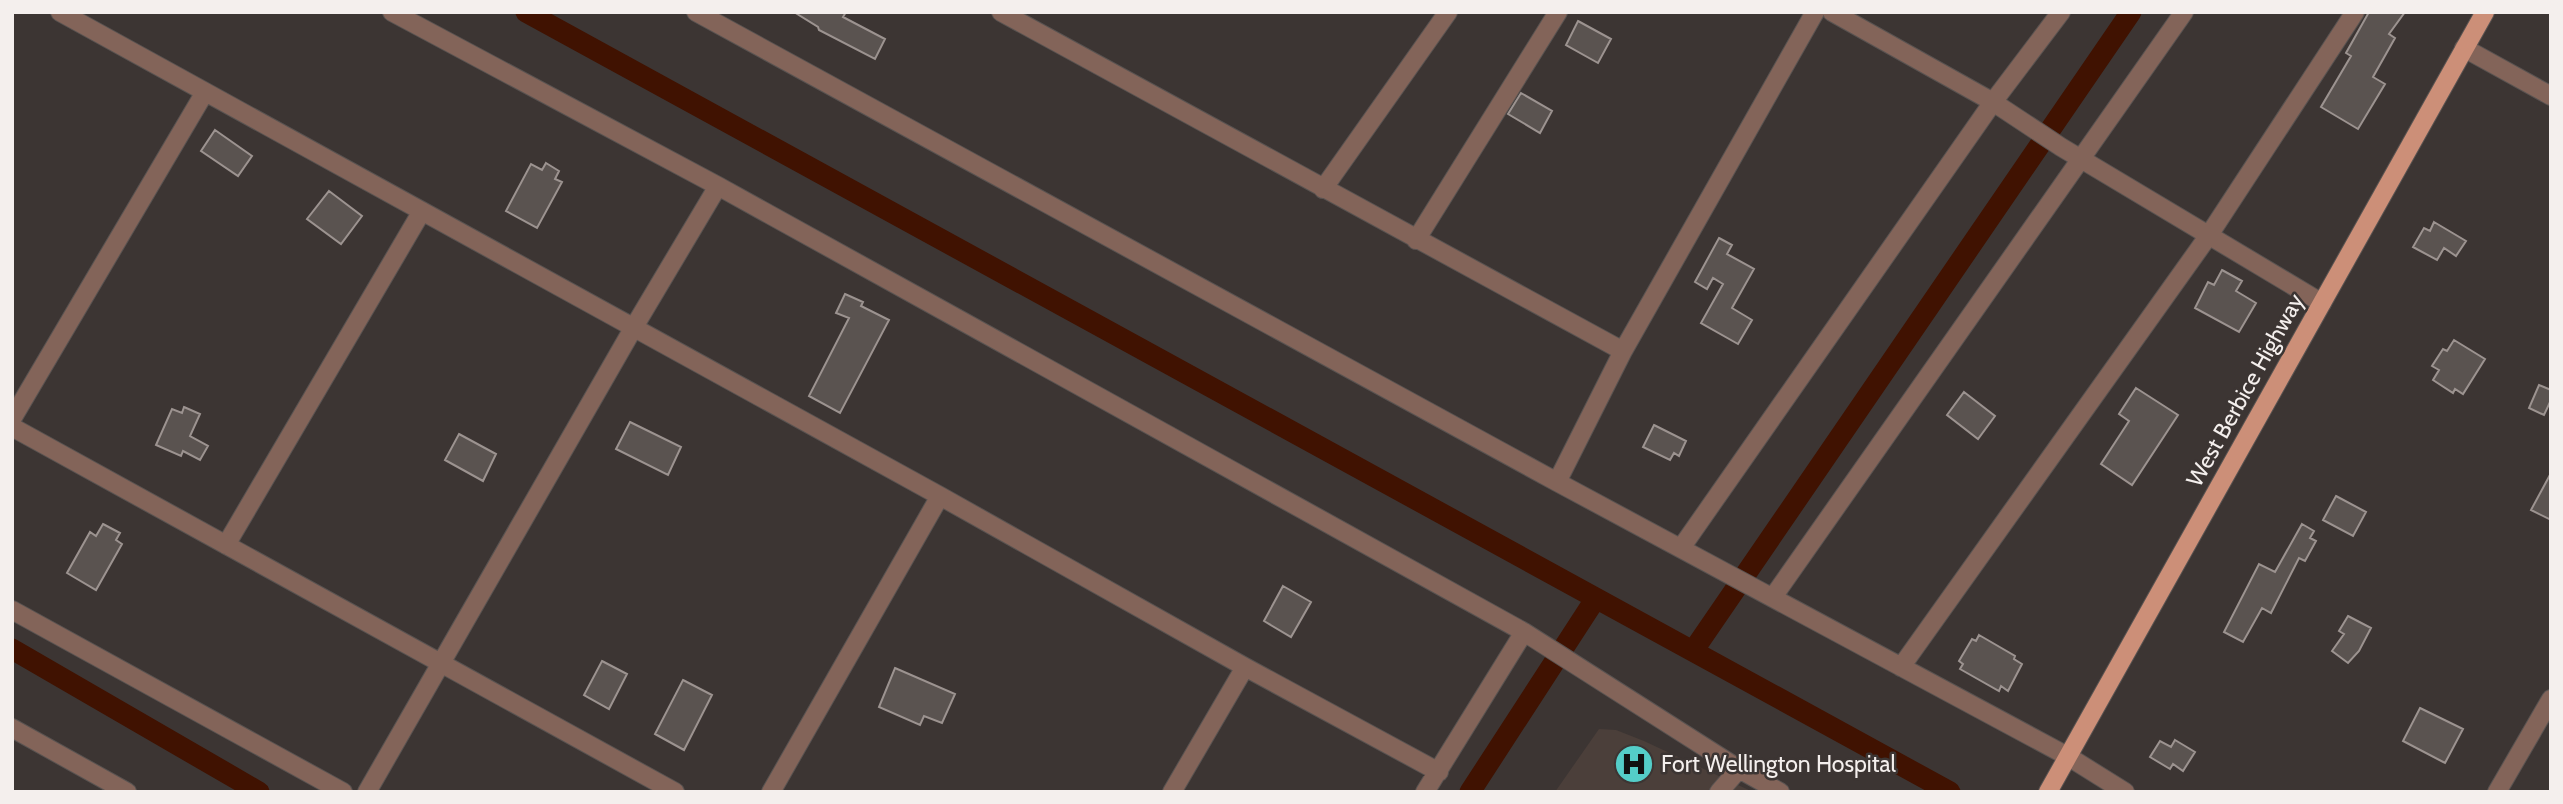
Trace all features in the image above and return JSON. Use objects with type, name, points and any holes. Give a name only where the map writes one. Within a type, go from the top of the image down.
[{"type":"main road","name":"West Berbice Highway","points":[[2048,792],[2485,12]]},
{"type":"street","points":[[60,12],[1439,772]]},
{"type":"street","points":[[392,12],[718,186],[1524,632],[1739,769],[1780,792]]},
{"type":"street","points":[[696,12],[1557,482],[2069,757],[2126,792]]},
{"type":"street","points":[[1001,12],[1031,19],[1323,189],[1623,351]]},
{"type":"street","points":[[1323,189],[1448,12]]},
{"type":"street","points":[[1416,240],[1558,12]]},
{"type":"street","points":[[1557,482],[1623,351],[1815,12]]},
{"type":"street","points":[[1832,12],[1993,102],[2061,147],[2322,303]]},
{"type":"street","points":[[1681,548],[1993,102],[2061,12]]},
{"type":"street","points":[[1773,597],[2184,12]]},
{"type":"street","points":[[1901,667],[2208,235],[2355,12]]},
{"type":"street","points":[[2464,48],[2551,96]]},
{"type":"street","points":[[12,419],[205,92]]},
{"type":"street","points":[[367,792],[718,186]]},
{"type":"street","points":[[226,545],[422,211]]},
{"type":"street","points":[[12,427],[675,792]]},
{"type":"street","points":[[771,792],[940,496]]},
{"type":"street","points":[[12,610],[343,792]]},
{"type":"street","points":[[1425,792],[1524,632]]},
{"type":"street","points":[[1172,792],[1245,667]]},
{"type":"street","points":[[2502,790],[2551,699]]},
{"type":"street","points":[[12,728],[127,792]]},
{"type":"street","points":[[1719,792],[1739,769]]},
{"type":"shaded area","name":"Fort Wellington Hospital","points":[[1599,729],[1616,730],[1644,741],[1753,792],[1555,792]]},
{"type":"building","points":[[794,12],[846,12],[843,17],[885,39],[875,59],[819,30]]},
{"type":"building","points":[[2369,12],[2405,12],[2389,34],[2395,38],[2373,77],[2385,84],[2358,129],[2321,107],[2351,56],[2346,53]]},
{"type":"building","points":[[1578,21],[1611,39],[1598,63],[1566,45]]},
{"type":"building","points":[[1521,93],[1552,111],[1540,133],[1508,114]]},
{"type":"building","points":[[215,130],[252,156],[238,176],[201,151]]},
{"type":"building","points":[[546,163],[559,171],[555,179],[562,182],[537,228],[506,211],[531,164],[542,170]]},
{"type":"building","points":[[329,191],[362,216],[341,244],[307,219]]},
{"type":"building","points":[[2434,222],[2466,241],[2456,256],[2444,248],[2437,260],[2413,247],[2424,228],[2430,231]]},
{"type":"building","points":[[1719,238],[1732,245],[1727,254],[1754,269],[1732,308],[1752,320],[1738,344],[1701,323],[1723,284],[1713,278],[1707,289],[1695,282]]},
{"type":"building","points":[[2222,270],[2242,281],[2236,291],[2256,303],[2239,332],[2195,308],[2208,282],[2214,285]]},
{"type":"building","points":[[845,294],[863,302],[861,306],[889,320],[840,413],[809,396],[849,318],[836,313]]},
{"type":"building","points":[[2454,340],[2485,359],[2463,394],[2455,389],[2453,393],[2433,380],[2439,370],[2432,366],[2443,349],[2447,351]]},
{"type":"building","points":[[2539,385],[2551,390],[2551,400],[2544,415],[2529,408]]},
{"type":"building","points":[[2136,388],[2178,415],[2132,485],[2101,464],[2129,421],[2119,414]]},
{"type":"building","points":[[1964,392],[1995,416],[1978,439],[1947,415]]},
{"type":"building","points":[[184,407],[200,414],[190,436],[208,446],[200,460],[183,451],[181,456],[156,445],[172,409],[182,413]]},
{"type":"building","points":[[630,422],[681,447],[668,475],[616,449]]},
{"type":"building","points":[[1654,425],[1686,441],[1679,456],[1674,453],[1670,460],[1643,447]]},
{"type":"building","points":[[459,434],[496,454],[483,481],[445,460]]},
{"type":"building","points":[[2551,473],[2551,520],[2531,510]]},
{"type":"building","points":[[2336,496],[2366,512],[2353,536],[2323,520]]},
{"type":"building","points":[[103,524],[120,533],[116,540],[122,544],[96,590],[67,573],[90,532],[96,536]]},
{"type":"building","points":[[2302,524],[2314,531],[2310,538],[2316,541],[2305,561],[2299,558],[2271,613],[2262,608],[2243,642],[2224,632],[2259,564],[2275,572]]},
{"type":"building","points":[[1283,586],[1311,602],[1291,637],[1264,621]]},
{"type":"building","points":[[2348,616],[2371,628],[2359,651],[2348,663],[2332,651],[2344,634],[2339,631]]},
{"type":"building","points":[[1979,635],[2015,656],[2014,659],[2022,664],[2008,691],[2001,686],[1999,691],[1960,669],[1963,664],[1959,661],[1972,639],[1976,641]]},
{"type":"building","points":[[602,661],[627,674],[609,709],[584,695]]},
{"type":"building","points":[[895,668],[955,694],[942,723],[924,716],[920,725],[879,707]]},
{"type":"building","points":[[683,680],[712,695],[684,750],[655,734]]},
{"type":"building","points":[[2420,708],[2463,729],[2445,763],[2403,741]]},
{"type":"building","points":[[2175,740],[2195,752],[2183,771],[2173,764],[2170,769],[2150,757],[2160,741],[2171,747]]},
{"type":"waterway","points":[[526,12],[1950,792]]},
{"type":"waterway","points":[[1693,651],[2131,12]]},
{"type":"waterway","points":[[1470,792],[1596,598]]},
{"type":"waterway","points":[[12,649],[259,792]]},
{"type":"place","name":"Fort Wellington Hospital","points":[[1634,764]]}]
